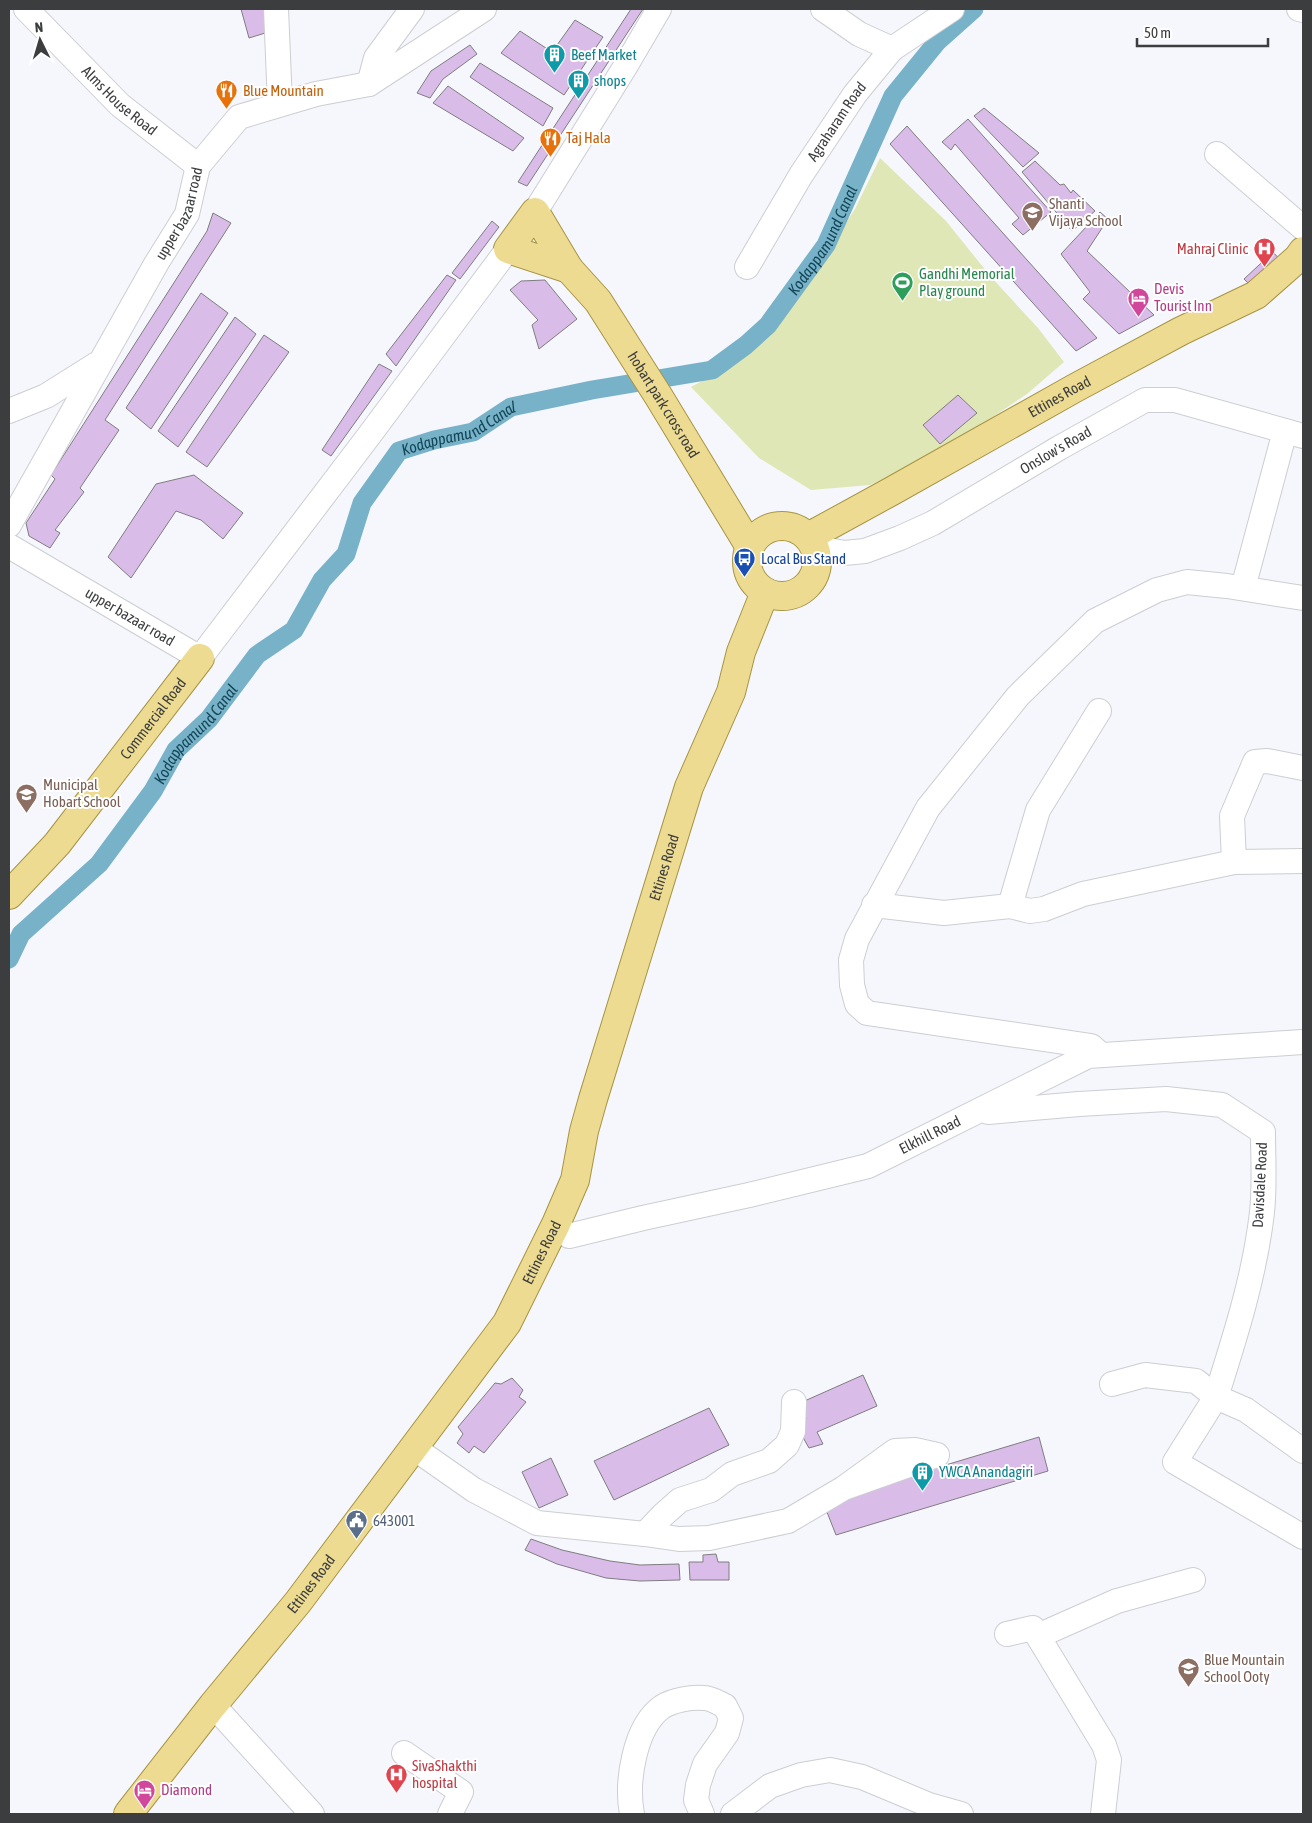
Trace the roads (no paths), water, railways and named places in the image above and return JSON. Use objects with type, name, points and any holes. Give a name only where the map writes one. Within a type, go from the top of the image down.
[{"type":"main road","points":[[535,212],[508,249],[569,269]]},
{"type":"main road","name":"hobart park cross road","points":[[535,212],[569,269],[598,301],[750,546]]},
{"type":"main road","name":"Ettines Road","points":[[811,542],[892,492],[1074,388],[1181,331],[1256,295],[1298,258],[1303,251]]},
{"type":"main road","points":[[776,526],[799,530],[811,542],[817,557],[817,568],[813,578],[806,587],[797,593],[775,596],[765,592],[756,586],[750,577],[747,562],[750,546],[756,537],[765,530],[776,526]]},
{"type":"main road","name":"Ettines Road","points":[[128,1814],[213,1705],[298,1602],[508,1323],[575,1180],[584,1131],[593,1099],[689,787],[731,692],[741,652],[765,592]]},
{"type":"main road","name":"Commercial Road","points":[[9,895],[57,844],[200,658]]},
{"type":"street","name":"Alms House Road","points":[[26,9],[120,106],[198,166]]},
{"type":"street","points":[[276,9],[280,104]]},
{"type":"street","points":[[369,84],[376,58],[412,9]]},
{"type":"street","name":"upper bazaar road","points":[[9,525],[156,264],[187,214],[198,166],[239,117],[316,94],[369,84],[484,9]]},
{"type":"street","points":[[535,212],[659,9]]},
{"type":"street","points":[[824,9],[859,34],[892,49]]},
{"type":"street","name":"Agraharam Road","points":[[747,267],[801,175],[855,94],[892,49],[952,9]]},
{"type":"street","points":[[1299,9],[1303,10]]},
{"type":"street","points":[[1217,154],[1303,228]]},
{"type":"street","points":[[200,658],[508,249]]},
{"type":"street","points":[[9,411],[46,396],[100,362]]},
{"type":"street","name":"Onslow's Road","points":[[811,542],[844,553],[865,551],[900,538],[933,523],[1059,448],[1145,400],[1175,400],[1294,434]]},
{"type":"street","points":[[1243,588],[1294,434]]},
{"type":"street","name":"upper bazaar road","points":[[9,546],[200,658]]},
{"type":"street","points":[[1101,1055],[1091,1046],[867,1013],[857,1004],[852,985],[851,960],[857,938],[928,808],[1018,696],[1095,621],[1157,590],[1187,582],[1243,588],[1303,598]]},
{"type":"street","points":[[1010,906],[1038,810],[1099,711]]},
{"type":"street","points":[[1234,862],[1232,816],[1255,762],[1267,761],[1303,768]]},
{"type":"street","points":[[874,905],[944,913],[1010,906],[1030,910],[1044,909],[1082,894],[1234,862],[1303,861]]},
{"type":"street","name":"Elkhill Road","points":[[556,1224],[569,1236],[868,1166],[1088,1056],[1303,1042]]},
{"type":"street","name":"Davisdale Road","points":[[975,1114],[1079,1104],[1166,1099],[1222,1104],[1263,1132],[1262,1212],[1250,1278],[1216,1397]]},
{"type":"street","points":[[1112,1384],[1145,1375],[1196,1381],[1216,1397],[1246,1410],[1303,1451]]},
{"type":"street","points":[[1216,1397],[1174,1462],[1303,1537]]},
{"type":"street","points":[[645,1534],[662,1514],[680,1500],[711,1490],[732,1474],[769,1461],[787,1445],[793,1431],[794,1402]]},
{"type":"street","points":[[414,1448],[474,1490],[537,1524],[679,1539],[709,1538],[788,1521],[844,1488]]},
{"type":"street","points":[[1038,1636],[1117,1601],[1193,1580]]},
{"type":"street","points":[[1007,1634],[1033,1628],[1104,1745],[1109,1760],[1103,1814]]},
{"type":"street","points":[[632,1814],[631,1782],[634,1754],[646,1724],[663,1707],[683,1700],[705,1698],[725,1706],[731,1718],[727,1733],[705,1764],[698,1785],[696,1800],[702,1814]]},
{"type":"street","points":[[213,1705],[312,1814]]},
{"type":"street","points":[[404,1754],[461,1792],[450,1814]]},
{"type":"street","points":[[733,1814],[770,1786],[801,1775],[830,1770],[862,1777],[929,1805],[961,1814]]},
{"type":"waterway","name":"Kodappamund Canal","points":[[9,959],[21,934],[99,864],[153,791],[176,750],[209,719],[257,655],[294,630],[322,580],[346,554],[362,503],[399,451],[434,440],[473,432],[511,407],[592,390],[712,370],[746,345],[768,325],[826,245],[893,96],[937,42],[974,9]]},
{"type":"place","name":"Beef Market","points":[[555,74]]},
{"type":"place","name":"shops","points":[[578,100]]},
{"type":"place","name":"Blue Mountain","points":[[227,110]]},
{"type":"place","name":"Taj Hala","points":[[550,157]]},
{"type":"place","name":"Shanti Vijaya School","points":[[1033,232]]},
{"type":"place","name":"Mahraj Clinic","points":[[1264,268]]},
{"type":"place","name":"Gandhi Memorial Play ground","points":[[903,302]]},
{"type":"place","name":"Devis Tourist Inn","points":[[1138,317]]},
{"type":"place","name":"Local Bus Stand","points":[[745,578]]},
{"type":"place","name":"Municipal Hobart School","points":[[27,813]]},
{"type":"place","name":"YWCA Anandagiri","points":[[923,1491]]},
{"type":"place","name":"643001","points":[[357,1540]]},
{"type":"place","name":"Blue Mountain School Ooty","points":[[1188,1688]]},
{"type":"place","name":"SivaShakthi hospital","points":[[396,1794]]},
{"type":"place","name":"Diamond","points":[[145,1809]]}]
